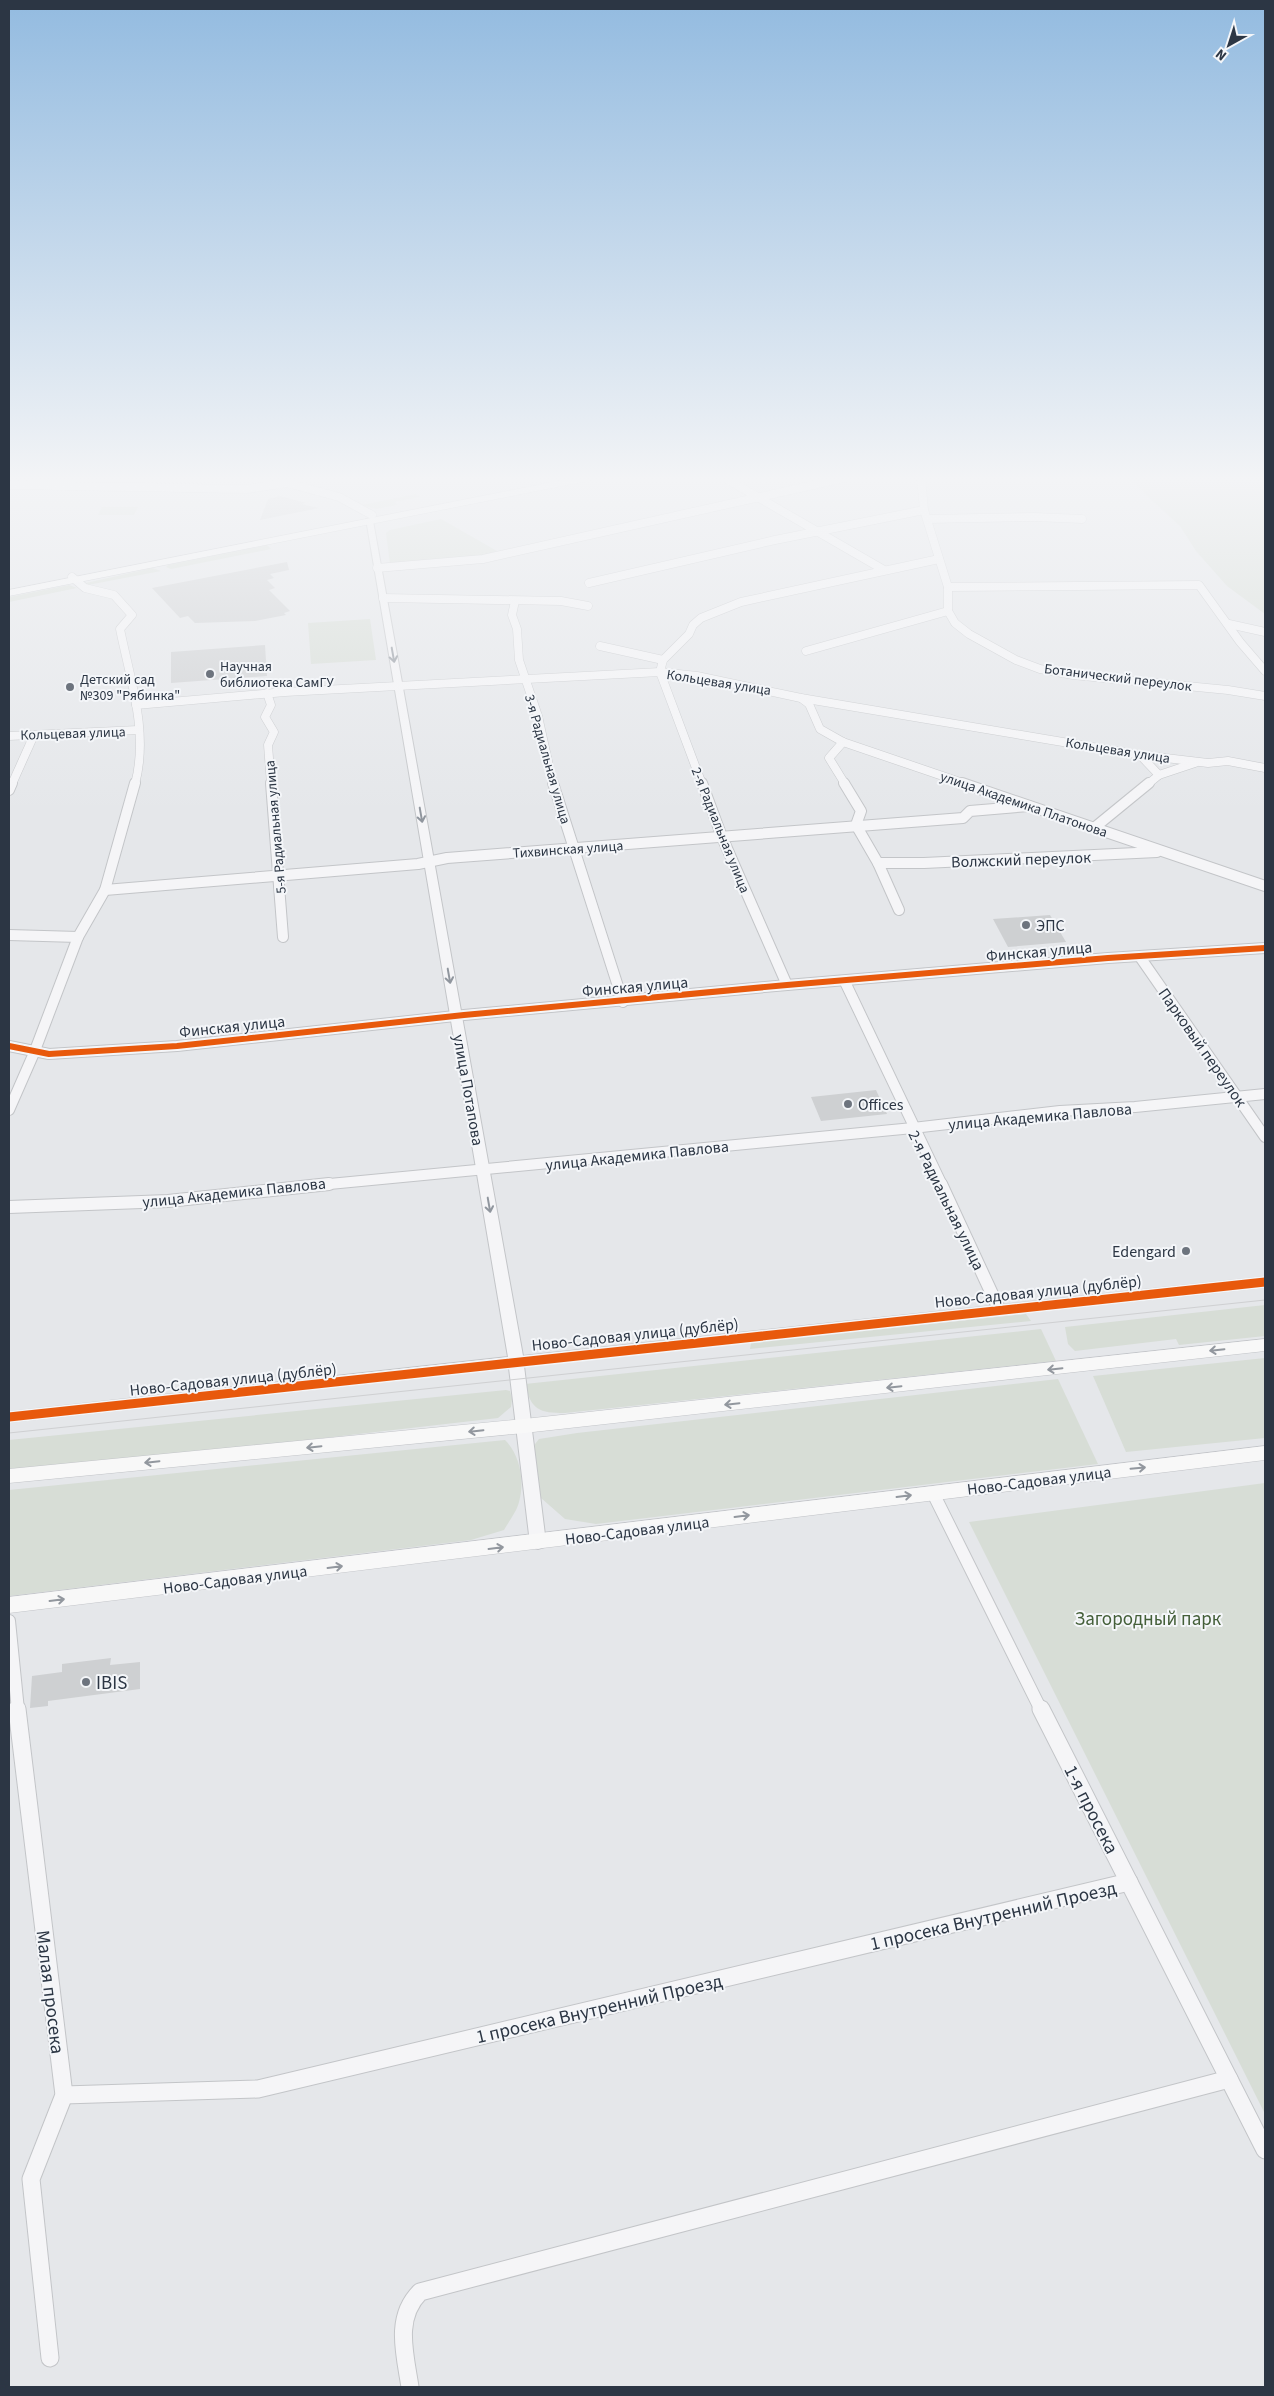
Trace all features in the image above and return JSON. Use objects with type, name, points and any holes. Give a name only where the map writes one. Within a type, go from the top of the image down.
[{"type":"main road","points":[[9,1476],[524,1426],[1265,1345]]},
{"type":"main road","name":"Ново-Садовая улица","points":[[9,1605],[538,1543],[933,1493],[1265,1454]]},
{"type":"street","points":[[9,1110],[34,1053],[78,936],[105,890],[138,772],[139,740],[136,705],[120,629],[132,615],[122,601],[111,594],[85,589]]},
{"type":"street","name":"улица Потапова","points":[[381,589],[516,1362],[538,1543]]},
{"type":"street","points":[[660,672],[663,660],[689,634],[693,625],[713,612],[742,602],[801,589]]},
{"type":"street","points":[[806,651],[948,611],[948,589]]},
{"type":"street","points":[[1202,589],[1229,624],[1240,642],[1265,671]]},
{"type":"street","points":[[383,598],[561,601],[588,606]]},
{"type":"street","name":"3-я Радиальная улица","points":[[515,601],[512,615],[517,629],[519,660],[538,716],[557,801],[623,1002]]},
{"type":"street","name":"Ботанический переулок","points":[[948,611],[955,623],[969,634],[1016,660],[1040,668],[1073,675],[1228,690],[1265,696]]},
{"type":"street","points":[[1229,624],[1265,632]]},
{"type":"street","points":[[600,646],[663,660]]},
{"type":"street","name":"Кольцевая улица","points":[[136,705],[267,693],[660,672],[697,676],[802,698],[1140,755],[1198,762],[1228,761],[1265,768]]},
{"type":"street","name":"2-я Радиальная улица","points":[[660,672],[722,837],[787,985]]},
{"type":"street","name":"5-я Радиальная улица","points":[[267,693],[270,705],[265,717],[274,732],[268,745],[280,876],[283,938]]},
{"type":"street","name":"улица Академика Платонова","points":[[802,698],[809,704],[816,725],[843,742],[1265,886]]},
{"type":"street","name":"Кольцевая улица","points":[[9,736],[138,730]]},
{"type":"street","points":[[9,790],[34,735]]},
{"type":"street","points":[[843,742],[829,758],[861,811],[856,825],[878,863],[899,910]]},
{"type":"street","points":[[1140,755],[1159,775]]},
{"type":"street","points":[[1094,828],[1159,775],[1198,762]]},
{"type":"street","name":"Тихвинская улица","points":[[105,890],[418,864],[429,861],[574,848],[963,818],[970,811],[1029,806]]},
{"type":"street","name":"Волжский переулок","points":[[878,863],[924,863],[1164,852]]},
{"type":"street","points":[[9,935],[78,936]]},
{"type":"street","name":"Финская улица","points":[[9,1046],[34,1053],[49,1054],[177,1046],[456,1016],[623,1002],[787,985],[1265,948]]},
{"type":"street","name":"Парковый переулок","points":[[1140,957],[1265,1137]]},
{"type":"street","name":"2-я Радиальная улица","points":[[845,982],[913,1128],[958,1217],[999,1309]]},
{"type":"street","name":"улица Академика Павлова","points":[[9,1207],[168,1201],[266,1192],[351,1180],[483,1170],[913,1128],[1060,1111],[1135,1107],[1265,1094]]},
{"type":"street","name":"Ново-Садовая улица (дублёр)","points":[[9,1417],[999,1309],[1265,1282]]},
{"type":"street","name":"1-я просека","points":[[933,1493],[1265,2150]]},
{"type":"street","name":"Малая просека","points":[[9,1621],[24,1777],[64,2095],[30,2180],[50,2358]]},
{"type":"street","name":"1 просека Внутренний Проезд","points":[[64,2095],[258,2089],[1129,1882]]},
{"type":"street","points":[[410,2387],[404,2323],[407,2307],[411,2299],[420,2292],[1229,2079]]},
{"type":"green space","points":[[50,589],[73,589],[9,602],[9,597]]},
{"type":"green space","points":[[1231,589],[1265,589],[1265,614]]},
{"type":"green space","points":[[370,619],[376,660],[311,664],[308,623]]},
{"type":"green space","points":[[1265,1305],[1265,1336],[1179,1345],[1176,1339],[1075,1351],[1068,1344],[1065,1327]]},
{"type":"green space","points":[[1026,1314],[1031,1321],[750,1349],[751,1343]]},
{"type":"green space","points":[[1041,1329],[1056,1361],[565,1413],[542,1411],[533,1405],[525,1384]]},
{"type":"green space","points":[[1265,1358],[1265,1438],[1126,1452],[1093,1376]]},
{"type":"green space","points":[[1058,1379],[1098,1464],[596,1524],[565,1519],[541,1498],[528,1453],[539,1439],[577,1433]]},
{"type":"green space","points":[[510,1391],[511,1407],[498,1418],[229,1449],[9,1471],[9,1440]]},
{"type":"green space","points":[[505,1440],[518,1461],[521,1477],[521,1494],[515,1512],[504,1530],[471,1540],[9,1596],[9,1490]]},
{"type":"green space","name":"Загородный парк","points":[[1265,1483],[1265,2114],[969,1522]]},
{"type":"building","points":[[153,589],[273,589],[269,590],[290,611],[284,613],[286,615],[255,621],[195,623],[188,616],[180,618]]},
{"type":"building","points":[[265,645],[267,676],[171,683],[171,652]]},
{"type":"building","name":"ЭПС","points":[[1050,915],[1066,942],[1008,947],[993,919]]},
{"type":"building","name":"Offices","points":[[876,1090],[887,1114],[821,1121],[811,1097]]},
{"type":"building","name":"IBIS","points":[[111,1658],[110,1665],[140,1662],[140,1689],[48,1701],[48,1706],[30,1708],[32,1676],[62,1672],[62,1664]]},
{"type":"tram line","points":[[9,1433],[1265,1300]]},
{"type":"cycle path","points":[[9,1046],[49,1054],[177,1046],[464,1015],[787,985],[1108,958],[1265,948]]},
{"type":"cycle path","points":[[9,1417],[999,1309],[1265,1282]]},
{"type":"place","name":"Научная библиотека СамГУ","points":[[210,674]]},
{"type":"place","name":"Детский сад №309 \"Рябинка\"","points":[[70,687]]},
{"type":"place","name":"ЭПС","points":[[1026,925]]},
{"type":"place","name":"Offices","points":[[848,1104]]},
{"type":"place","name":"Edengard","points":[[1186,1251]]},
{"type":"place","name":"IBIS","points":[[86,1682]]}]
